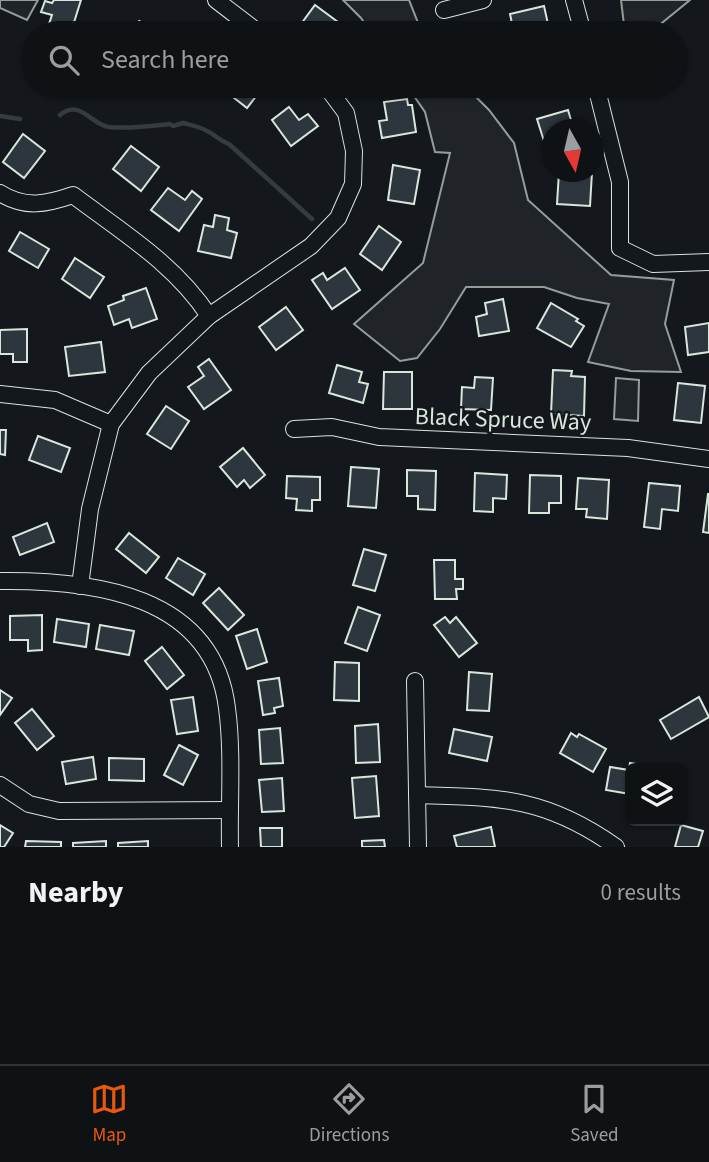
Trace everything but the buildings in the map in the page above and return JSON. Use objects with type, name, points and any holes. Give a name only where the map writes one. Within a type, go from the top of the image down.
[{"type":"street","points":[[216,0],[243,21]]},
{"type":"street","points":[[444,10],[483,0]]},
{"type":"street","points":[[574,0],[580,21]]},
{"type":"street","points":[[80,586],[90,509],[111,424],[149,373],[209,316],[311,246],[338,218],[353,184],[354,151],[346,113],[335,98]]},
{"type":"street","points":[[599,98],[620,182],[620,248],[653,264],[709,262]]},
{"type":"street","points":[[0,193],[8,198],[42,205],[73,195],[150,253],[191,290],[209,316]]},
{"type":"street","points":[[0,394],[55,400],[111,424]]},
{"type":"street","name":"Black Spruce Way","points":[[294,429],[332,427],[379,437],[628,448],[709,459]]},
{"type":"street","points":[[0,581],[80,586],[129,595],[157,607],[184,626],[206,650],[220,678],[227,707],[230,847]]},
{"type":"street","points":[[415,681],[418,847]]},
{"type":"street","points":[[0,785],[29,804],[59,811],[230,810]]},
{"type":"street","points":[[417,794],[485,796],[531,804],[575,822],[615,847]]},
{"type":"shaded area","points":[[0,0],[38,0],[27,20],[0,8]]},
{"type":"shaded area","points":[[343,0],[409,0],[417,21],[363,21]]},
{"type":"shaded area","points":[[621,0],[690,0],[664,21],[624,21]]},
{"type":"shaded area","points":[[415,98],[477,98],[514,143],[528,200],[611,275],[674,280],[665,324],[681,372],[631,371],[588,362],[609,304],[577,298],[544,287],[466,287],[440,329],[417,358],[400,361],[354,324],[423,263],[450,153],[435,152],[425,112]]},
{"type":"shaded area","points":[[616,378],[639,380],[638,421],[614,419]]},
{"type":"waterway","points":[[60,115],[74,109],[109,127],[173,126],[183,123],[202,128],[229,144],[312,219]]},
{"type":"waterway","points":[[0,116],[20,119]]}]
